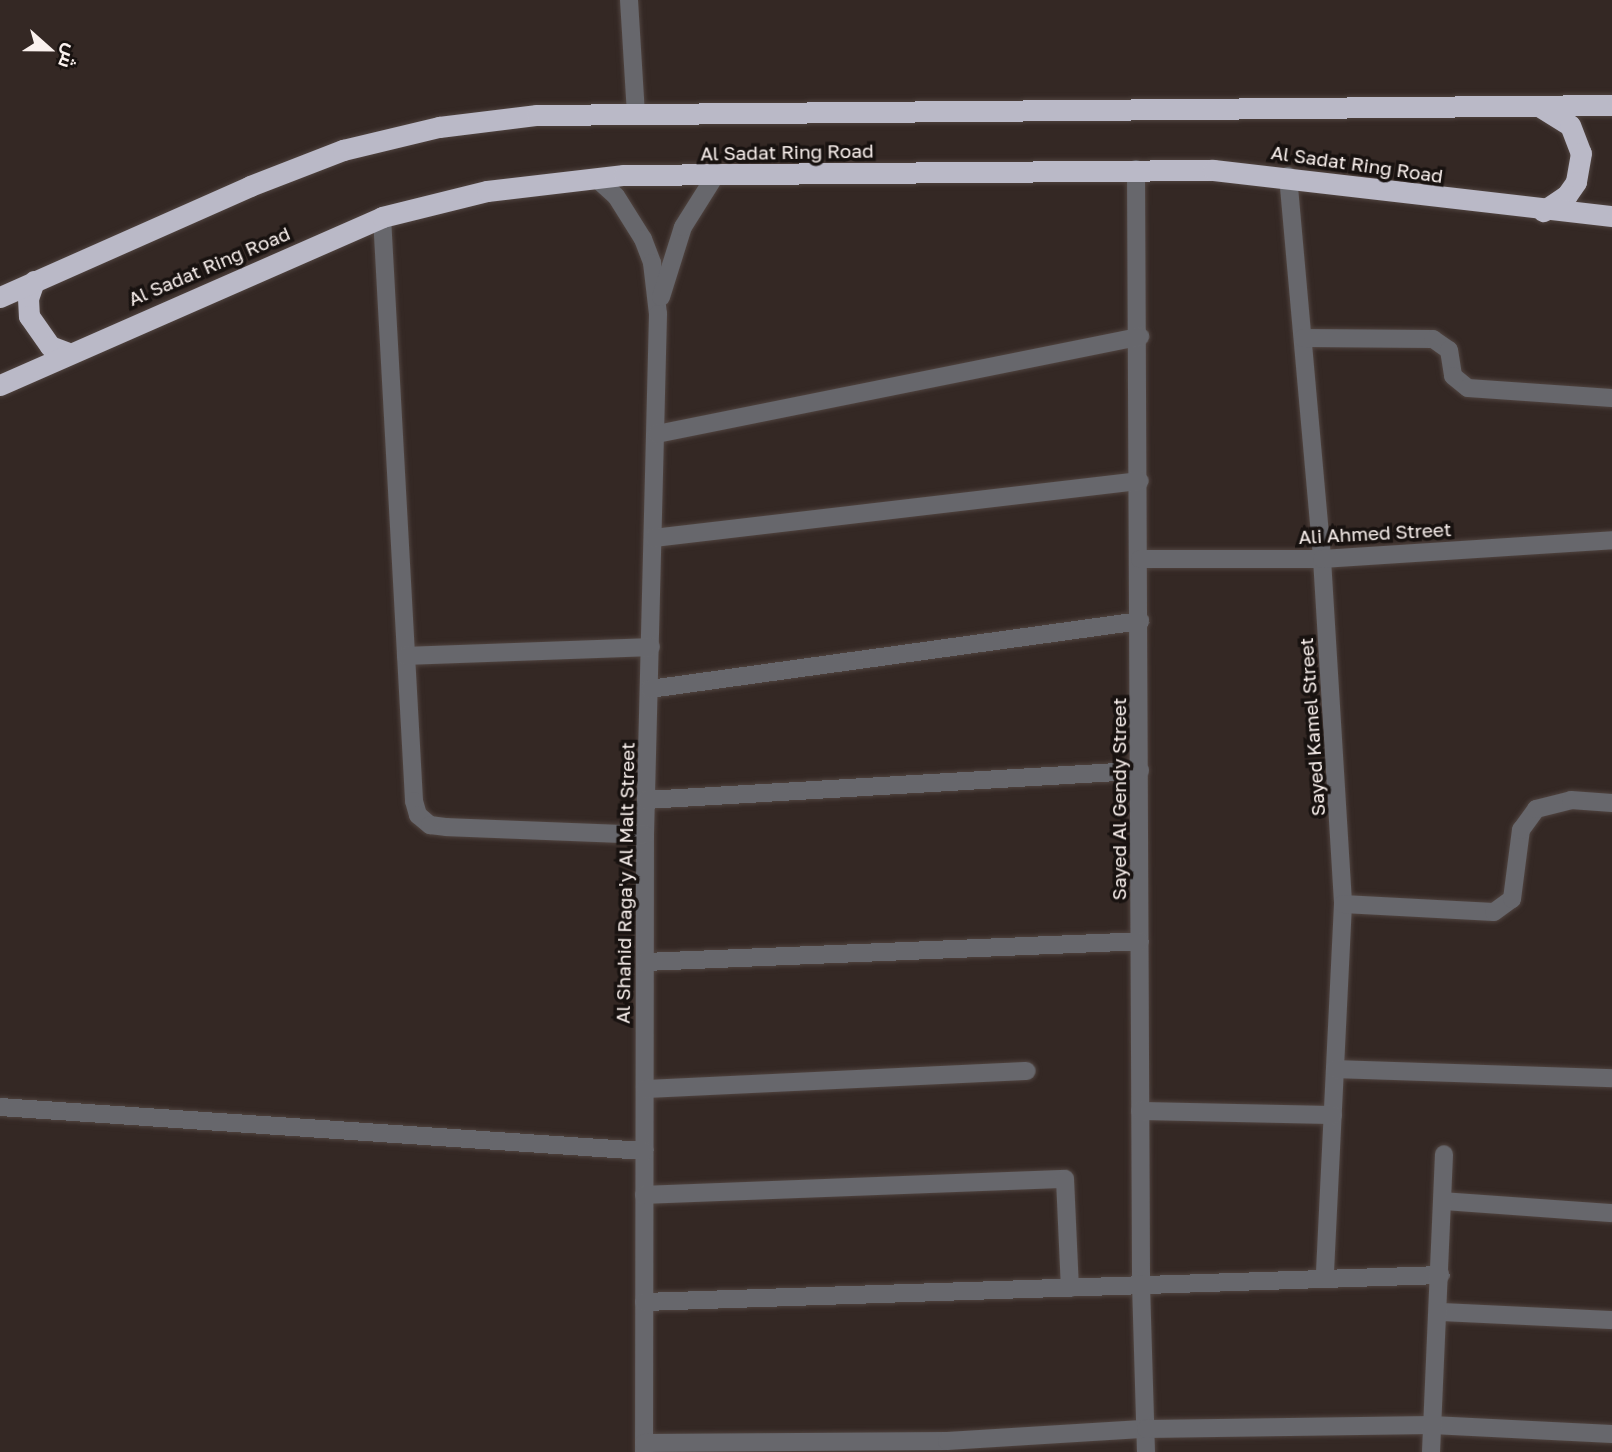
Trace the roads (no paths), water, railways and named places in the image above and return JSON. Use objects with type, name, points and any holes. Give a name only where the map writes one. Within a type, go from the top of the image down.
[{"type":"highway","name":"Al Sadat Ring Road","points":[[0,297],[343,150],[463,124],[537,115],[1532,104],[1612,106]]},
{"type":"highway","points":[[1532,104],[1559,115],[1570,125],[1581,153],[1576,182],[1567,195],[1543,211]]},
{"type":"highway","name":"Al Sadat Ring Road","points":[[0,385],[66,352],[382,218],[487,191],[597,178],[1136,169],[1288,176],[1543,211],[1612,216]]},
{"type":"highway","points":[[34,281],[28,298],[33,325],[50,346],[66,352]]},
{"type":"street","points":[[629,0],[636,116]]},
{"type":"street","name":"Sayed Al Gendy Street","points":[[1136,169],[1140,337],[1141,1284],[1146,1452]]},
{"type":"street","name":"Al Shahid Raga'y Al Malt Street","points":[[658,314],[672,255],[715,176]]},
{"type":"street","name":"Sayed Kamel Street","points":[[1288,176],[1322,559],[1343,904],[1325,1278]]},
{"type":"street","name":"Al Shahid Raga'y Al Malt Street","points":[[597,178],[616,196],[643,239],[652,263],[658,314],[645,835],[644,1448]]},
{"type":"street","points":[[382,218],[414,801],[418,815],[430,825],[645,835]]},
{"type":"street","points":[[657,434],[1140,337]]},
{"type":"street","points":[[1303,338],[1433,339],[1449,350],[1453,376],[1468,388],[1612,398]]},
{"type":"street","points":[[654,538],[1140,481]]},
{"type":"street","name":"Ali Ahmed Street","points":[[1140,559],[1322,559],[1612,540]]},
{"type":"street","points":[[650,689],[1140,621]]},
{"type":"street","points":[[406,656],[650,647]]},
{"type":"street","points":[[646,800],[1140,771]]},
{"type":"street","points":[[1343,904],[1494,912],[1512,900],[1521,830],[1536,808],[1571,800],[1612,803]]},
{"type":"street","points":[[645,962],[1140,941]]},
{"type":"street","points":[[1335,1069],[1612,1079]]},
{"type":"street","points":[[645,1089],[1027,1070]]},
{"type":"street","points":[[0,1107],[645,1151]]},
{"type":"street","points":[[1140,1111],[1333,1115]]},
{"type":"street","points":[[1431,1452],[1440,1312],[1444,1154]]},
{"type":"street","points":[[644,1195],[1065,1179],[1070,1288]]},
{"type":"street","points":[[1443,1201],[1612,1213]]},
{"type":"street","points":[[644,1302],[1441,1275]]},
{"type":"street","points":[[1440,1312],[1612,1320]]},
{"type":"street","points":[[644,1448],[946,1446],[1146,1429],[1432,1425],[1612,1434]]}]
